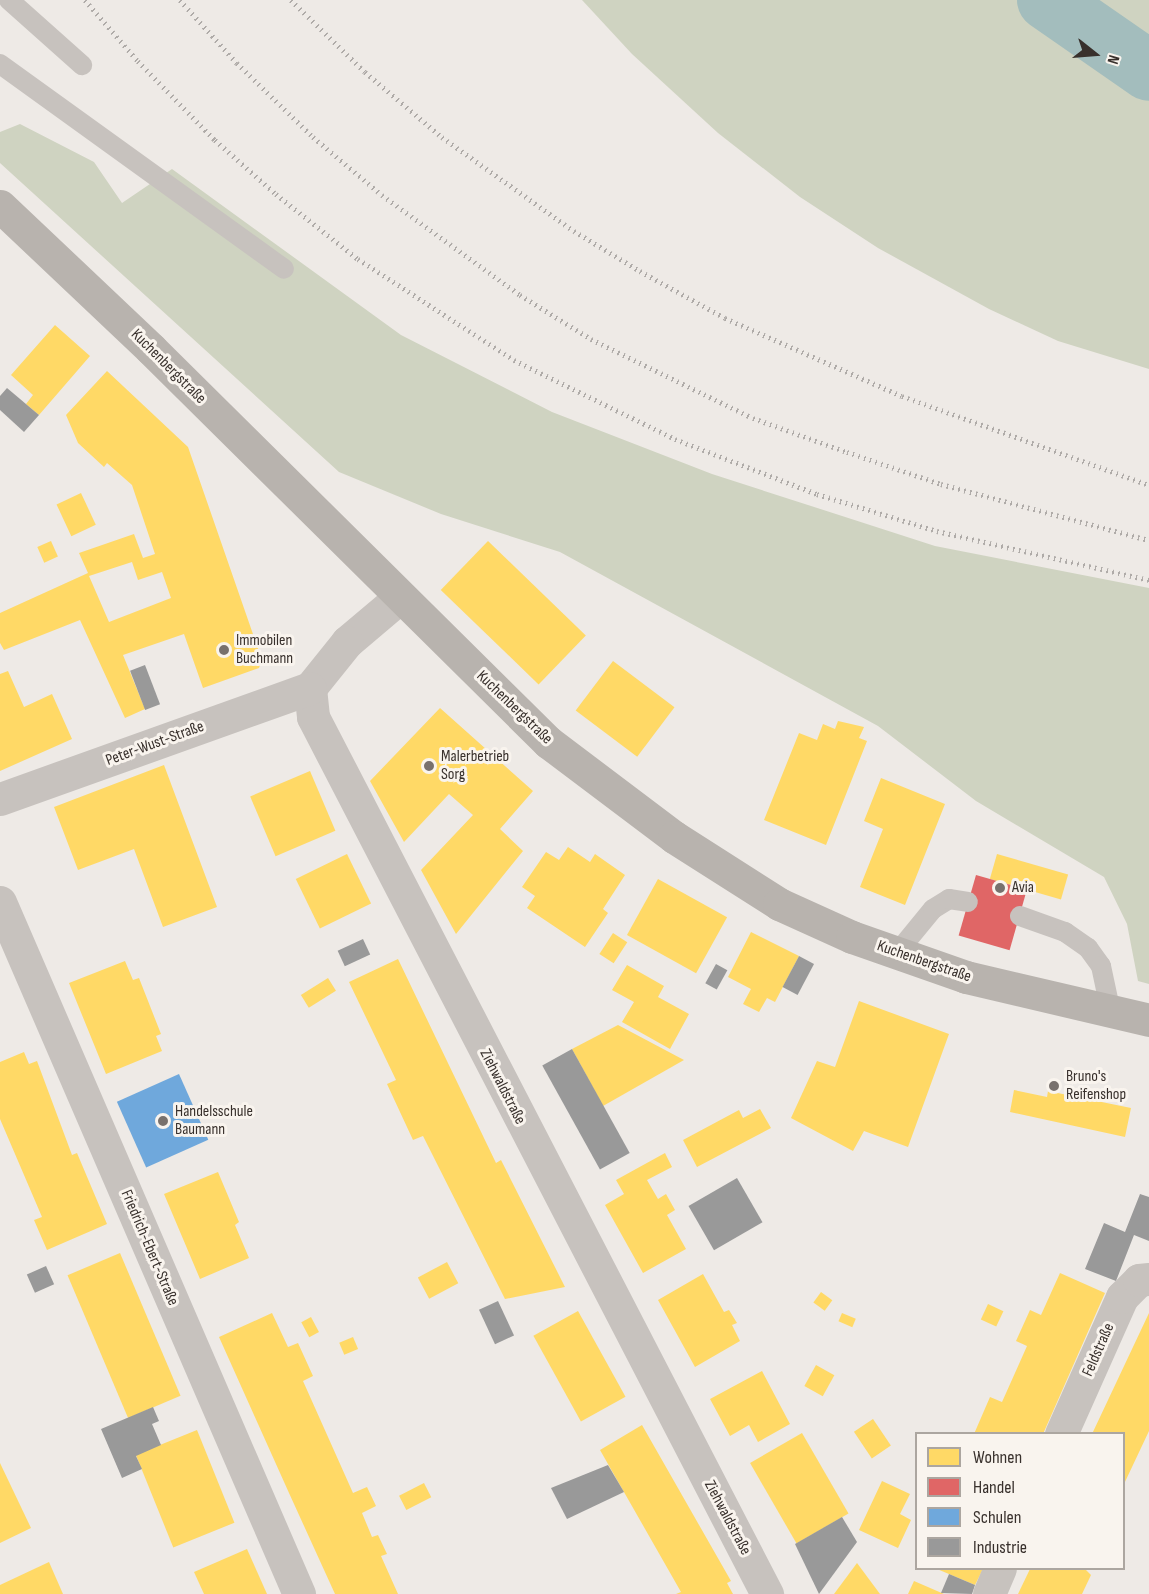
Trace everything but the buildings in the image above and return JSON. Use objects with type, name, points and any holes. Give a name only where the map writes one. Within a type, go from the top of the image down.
[{"type":"main road","name":"Kuchenbergstraße","points":[[0,206],[151,349],[399,598],[548,742],[623,800],[779,904],[896,954],[978,980],[1111,1013],[1149,1020]]},
{"type":"street","points":[[310,688],[347,642],[399,598]]},
{"type":"street","name":"Peter-Wust-Straße","points":[[0,800],[310,688]]},
{"type":"street","name":"Ziehwaldstraße","points":[[310,688],[313,717],[367,826],[767,1594]]},
{"type":"street","name":"Friedrich-Ebert-Straße","points":[[0,902],[299,1594]]},
{"type":"street","name":"Feldstraße","points":[[1062,1432],[1122,1297],[1139,1280],[1149,1279]]},
{"type":"street","points":[[989,1594],[1000,1570]]},
{"type":"lane","points":[[9,0],[82,65]]},
{"type":"lane","points":[[0,64],[284,268]]},
{"type":"lane","points":[[896,954],[933,909],[949,899],[968,902]]},
{"type":"lane","points":[[1020,916],[1065,932],[1088,948],[1101,966],[1111,1013]]},
{"type":"green space","points":[[582,0],[1149,0],[1149,369],[1058,341],[989,309],[878,248],[800,197],[718,133],[632,54]]},
{"type":"green space","points":[[20,124],[94,162],[122,203],[172,169],[401,335],[552,412],[712,474],[935,546],[1149,588],[1149,984],[1138,981],[1127,924],[1104,877],[976,801],[878,726],[560,552],[441,514],[339,472],[0,163],[0,132]]},
{"type":"waterway","points":[[1047,0],[1149,71]]},
{"type":"railway","points":[[85,0],[138,61],[215,140],[276,194],[358,259],[514,360],[675,439],[817,494],[937,531],[1149,580]]},
{"type":"railway","points":[[180,0],[237,63],[313,137],[382,195],[520,295],[591,339],[753,418],[847,452],[941,484],[1149,540]]},
{"type":"railway","points":[[291,0],[365,72],[442,137],[574,231],[640,271],[725,318],[902,396],[1149,485]]},
{"type":"place","name":"Immobilen Buchmann","points":[[224,650]]},
{"type":"place","name":"Malerbetrieb Sorg","points":[[429,766]]},
{"type":"place","name":"Avia","points":[[1000,888]]},
{"type":"place","name":"Bruno's Reifenshop","points":[[1054,1086]]},
{"type":"place","name":"Handelsschule Baumann","points":[[163,1121]]}]
